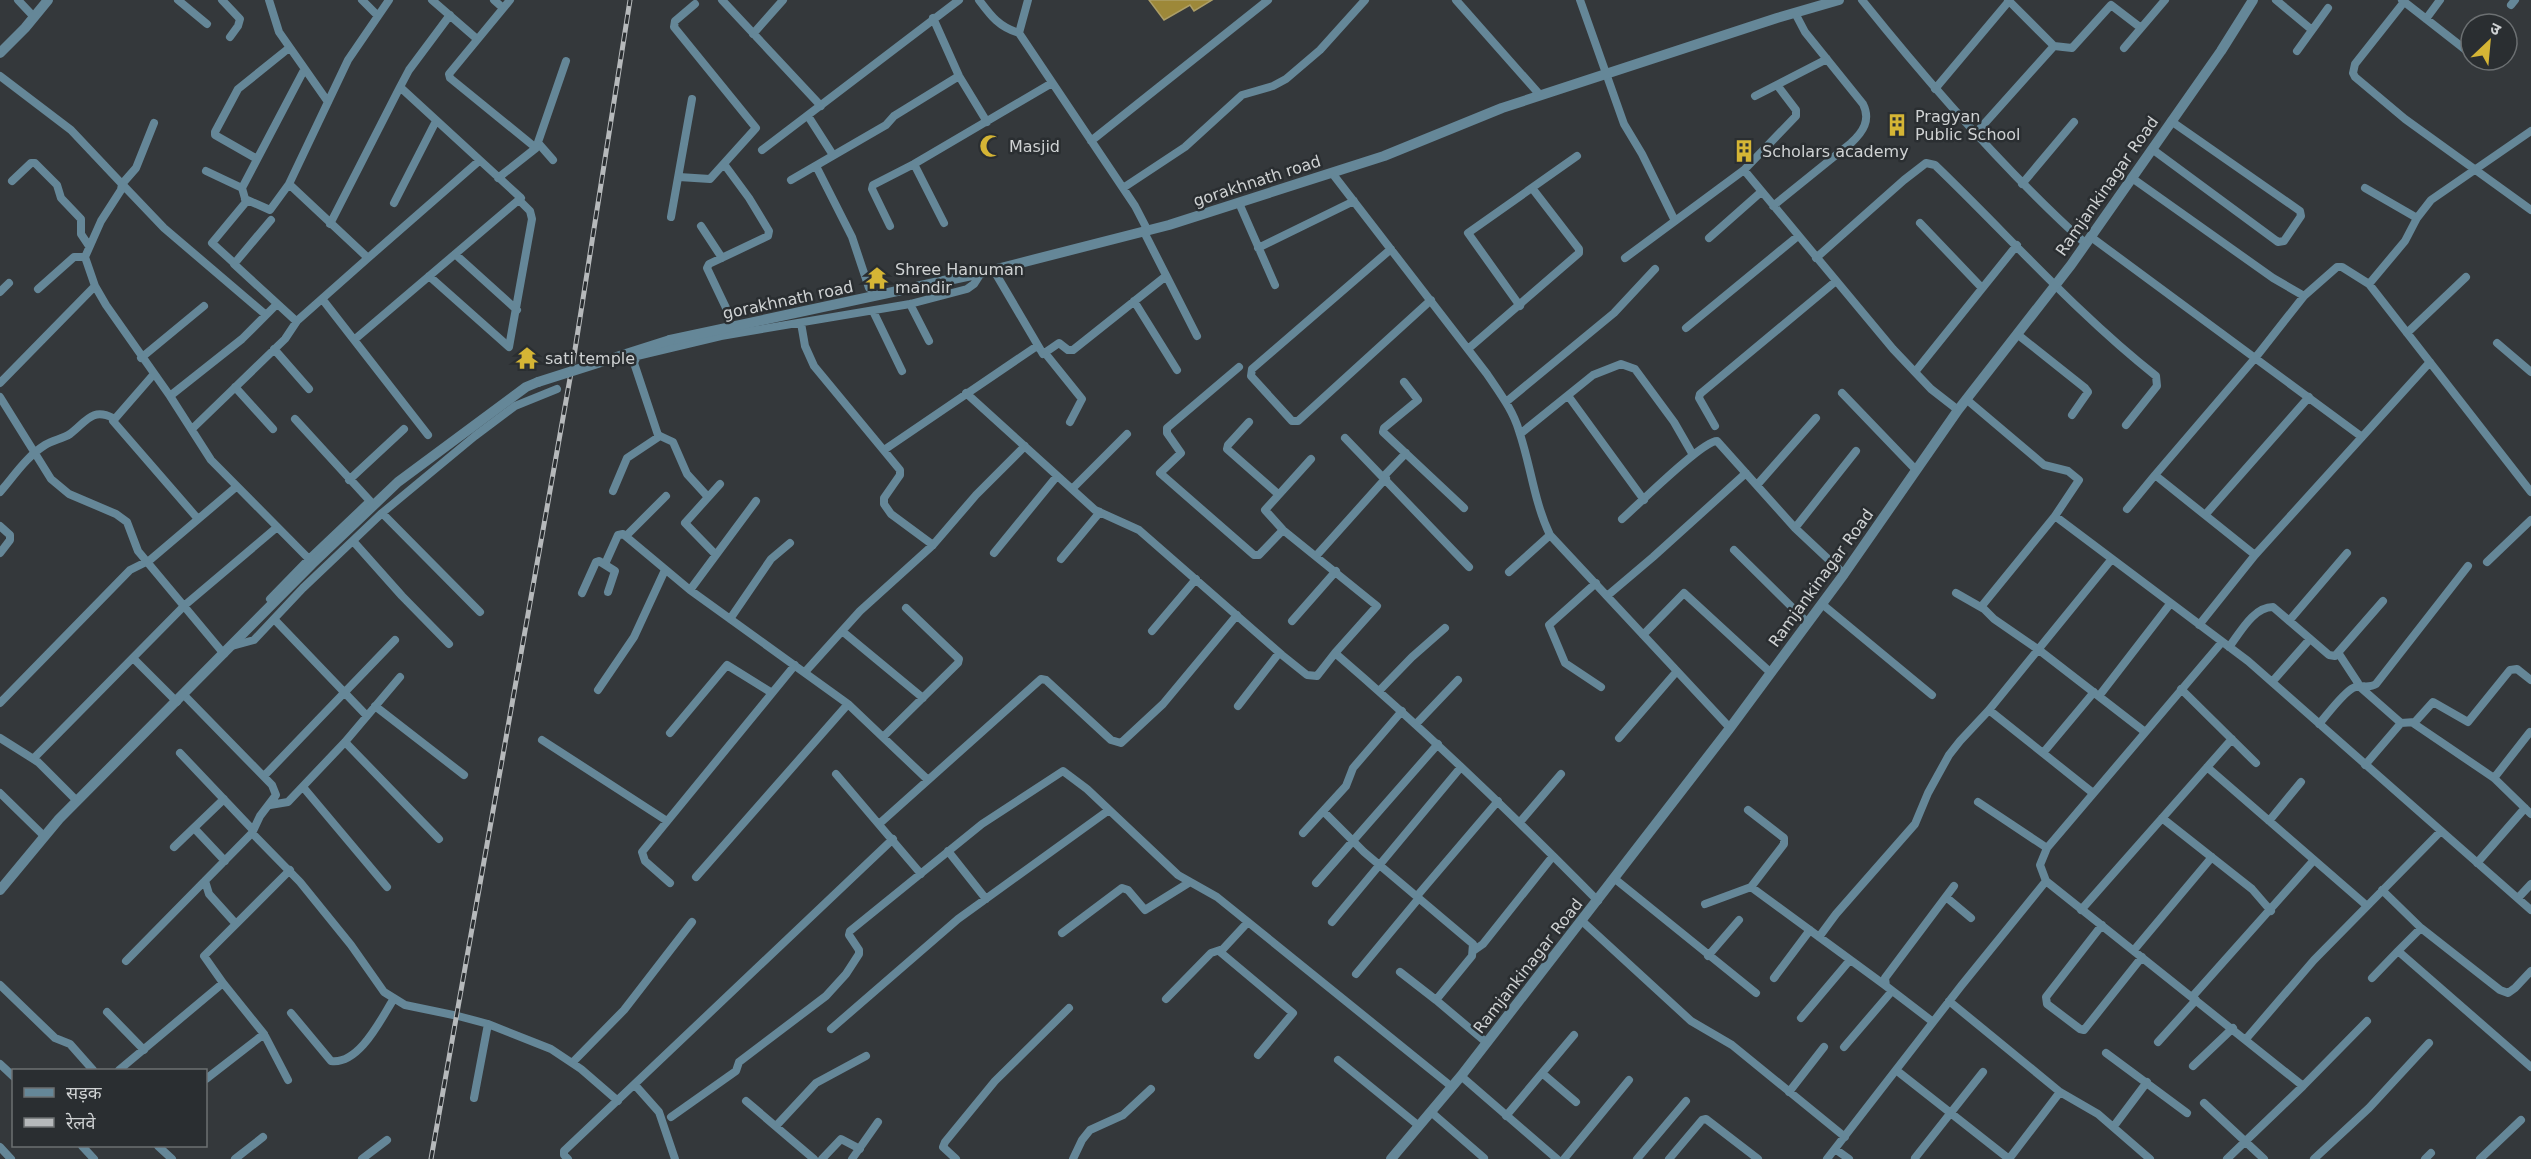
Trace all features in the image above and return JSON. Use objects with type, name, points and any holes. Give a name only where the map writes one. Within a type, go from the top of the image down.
[{"type":"street","points":[[18,0],[34,17]]},
{"type":"street","points":[[0,53],[48,0]]},
{"type":"street","points":[[178,0],[207,24]]},
{"type":"street","points":[[222,0],[240,19],[230,37]]},
{"type":"street","points":[[269,0],[279,32],[328,102]]},
{"type":"street","points":[[362,0],[378,16]]},
{"type":"street","points":[[245,199],[270,210],[289,184],[348,60],[389,0]]},
{"type":"street","points":[[432,0],[477,39]]},
{"type":"street","points":[[494,0],[503,8]]},
{"type":"street","points":[[510,0],[450,72],[450,78],[554,160]]},
{"type":"street","points":[[723,0],[821,106]]},
{"type":"street","points":[[753,34],[783,0]]},
{"type":"street","points":[[762,150],[959,0]]},
{"type":"street","points":[[979,0],[994,21],[1006,29],[1019,33],[1123,188],[1197,336]]},
{"type":"street","points":[[1019,33],[1028,0]]},
{"type":"street","points":[[1091,141],[1268,0]]},
{"type":"street","points":[[1123,188],[1185,147],[1242,95],[1273,86],[1286,79],[1320,50],[1365,0]]},
{"type":"street","points":[[1456,0],[1540,95]]},
{"type":"street","points":[[1580,0],[1623,124],[1642,154],[1675,221]]},
{"type":"street","name":"gorakhnath road","points":[[1,887],[77,801],[312,564],[398,482],[526,387],[670,340],[981,273],[1146,231],[1384,156],[1540,95],[1839,0]]},
{"type":"street","points":[[1862,0],[1935,89],[2022,184],[2088,241],[2256,357],[2362,437]]},
{"type":"street","points":[[1935,89],[2008,0],[2054,46],[2072,48],[2111,4],[2141,28]]},
{"type":"street","points":[[2124,48],[2165,0]]},
{"type":"street","name":"Ramjankinagar Road","points":[[1391,1159],[1461,1076],[1598,901],[1771,673],[1844,574],[1966,399],[2088,241],[2253,0]]},
{"type":"street","points":[[2276,0],[2312,30]]},
{"type":"street","points":[[2426,19],[2440,0]]},
{"type":"street","points":[[2459,45],[2403,1],[2355,64],[2353,73],[2405,119],[2531,210]]},
{"type":"street","points":[[679,177],[710,179],[756,128],[674,27],[675,21],[695,4]]},
{"type":"street","points":[[2297,51],[2328,8]]},
{"type":"street","points":[[1773,206],[1851,143],[1859,135],[1866,122],[1863,104],[1805,32],[1795,13]]},
{"type":"street","points":[[330,224],[400,87],[450,15]]},
{"type":"street","points":[[933,18],[958,76],[987,122]]},
{"type":"street","points":[[1976,133],[2054,46]]},
{"type":"street","points":[[257,159],[215,135],[214,132],[238,89],[289,48]]},
{"type":"street","points":[[1755,96],[1827,59]]},
{"type":"street","points":[[498,178],[537,146],[566,61]]},
{"type":"street","points":[[297,321],[234,266],[234,263],[212,243],[244,204],[242,188],[304,70]]},
{"type":"street","points":[[0,76],[71,130],[164,228],[267,315]]},
{"type":"street","points":[[791,180],[886,125],[894,116],[958,76]]},
{"type":"street","points":[[890,226],[872,189],[873,185],[914,164],[1052,83]]},
{"type":"street","points":[[1625,258],[1744,170],[1797,113],[1777,85]]},
{"type":"street","points":[[400,87],[521,198],[519,200],[530,211],[532,219],[512,344],[507,346],[429,276]]},
{"type":"street","points":[[671,217],[692,99]]},
{"type":"street","points":[[808,116],[833,155]]},
{"type":"street","points":[[394,203],[436,121]]},
{"type":"street","points":[[2152,150],[2278,242],[2284,241],[2301,216],[2300,211],[2171,121]]},
{"type":"street","points":[[2022,184],[2074,122]]},
{"type":"street","points":[[154,123],[136,168],[122,184],[121,190],[89,246],[86,257],[95,286],[211,460],[309,559]]},
{"type":"street","points":[[2369,284],[2401,248],[2417,218],[2430,200],[2531,131]]},
{"type":"street","points":[[1520,306],[1468,233],[1577,156]]},
{"type":"street","points":[[192,429],[274,349],[292,330],[297,321],[479,161]]},
{"type":"street","points":[[1816,258],[1904,180],[1930,162],[2017,245],[2067,297],[2158,380],[2157,386],[2126,425]]},
{"type":"street","points":[[12,181],[31,163],[35,163],[57,185],[61,198],[81,219],[81,234],[89,246]]},
{"type":"street","points":[[724,164],[749,198],[770,234],[710,264],[707,272],[728,312]]},
{"type":"street","points":[[914,164],[944,223]]},
{"type":"street","points":[[816,166],[852,237],[869,288]]},
{"type":"street","points":[[1744,170],[1816,258],[1915,372],[1931,389],[1958,411]]},
{"type":"street","points":[[206,171],[242,188]]},
{"type":"street","points":[[1332,173],[1431,300],[1506,402],[1520,434],[1540,516],[1550,535],[1730,728]]},
{"type":"street","points":[[2132,178],[2273,278],[2304,296]]},
{"type":"street","points":[[289,184],[368,258]]},
{"type":"street","points":[[1468,349],[1580,253],[1532,188]]},
{"type":"street","points":[[2365,188],[2417,218]]},
{"type":"street","points":[[1709,238],[1761,192]]},
{"type":"street","points":[[354,340],[519,200]]},
{"type":"street","points":[[1258,248],[1354,201]]},
{"type":"street","points":[[1239,203],[1275,285]]},
{"type":"street","points":[[234,263],[271,220]]},
{"type":"street","points":[[1920,223],[1982,288]]},
{"type":"street","points":[[701,226],[722,258]]},
{"type":"street","points":[[1686,328],[1798,236]]},
{"type":"street","points":[[1915,372],[2017,245]]},
{"type":"street","points":[[1391,249],[1252,369],[1251,376],[1292,421],[1298,421],[1431,300]]},
{"type":"street","points":[[455,254],[517,309]]},
{"type":"street","points":[[38,289],[74,257],[86,257]]},
{"type":"street","points":[[2127,509],[2256,357],[2304,296],[2337,267],[2342,267],[2369,284],[2530,488]]},
{"type":"street","points":[[1506,402],[1614,313],[1655,268]]},
{"type":"street","points":[[993,269],[1041,353],[1045,353],[1082,399],[1070,422]]},
{"type":"street","points":[[708,497],[687,474],[673,442],[660,436],[634,363],[637,356],[721,336],[910,304],[967,289],[974,284],[981,273]]},
{"type":"street","points":[[1045,353],[1059,342],[1068,350],[1073,350],[1166,276]]},
{"type":"street","points":[[2407,333],[2466,277]]},
{"type":"street","points":[[1715,426],[1699,398],[1700,394],[1836,281]]},
{"type":"street","points":[[0,292],[9,283]]},
{"type":"street","points":[[0,383],[95,286]]},
{"type":"street","points":[[323,300],[428,435]]},
{"type":"street","points":[[1134,301],[1177,370]]},
{"type":"street","points":[[170,396],[242,339],[277,304]]},
{"type":"street","points":[[910,304],[929,341]]},
{"type":"street","points":[[141,358],[204,306]]},
{"type":"street","points":[[873,311],[902,371]]},
{"type":"street","points":[[801,323],[805,346],[814,366],[897,465],[900,474],[886,493],[884,504],[891,514],[933,545]]},
{"type":"street","points":[[2017,334],[2088,392],[2072,415]]},
{"type":"street","points":[[2497,343],[2531,372]]},
{"type":"street","points":[[884,450],[1037,346]]},
{"type":"street","points":[[274,349],[309,389]]},
{"type":"street","points":[[2199,625],[2255,555],[2430,362]]},
{"type":"street","points":[[1520,434],[1569,397],[1593,375],[1621,364],[1635,369],[1674,422],[1693,455]]},
{"type":"street","points":[[1239,367],[1167,428],[1167,433],[1181,453],[1160,473],[1254,555],[1259,555],[1283,530]]},
{"type":"street","points":[[113,418],[153,375]]},
{"type":"street","points":[[1404,382],[1418,400],[1383,430],[1464,508]]},
{"type":"street","points":[[235,387],[273,429]]},
{"type":"street","points":[[228,650],[254,640],[382,513],[511,408],[557,389]]},
{"type":"street","points":[[966,393],[1100,512],[1139,530],[1279,653],[1307,675],[1317,676],[1377,606],[1283,530],[1265,510],[1311,459]]},
{"type":"street","points":[[1842,393],[1916,470]]},
{"type":"street","points":[[0,397],[11,411],[34,453],[59,488],[78,499],[116,514],[127,522],[136,546],[147,562],[184,605],[228,650]]},
{"type":"street","points":[[1569,397],[1644,500]]},
{"type":"street","points":[[2205,515],[2310,397]]},
{"type":"street","points":[[1966,399],[2044,465],[2064,469],[2078,477],[2079,483],[1981,607]]},
{"type":"street","points":[[1,489],[34,453],[49,443],[72,433],[95,414],[113,418]]},
{"type":"street","points":[[113,418],[114,424],[198,519]]},
{"type":"street","points":[[1757,485],[1816,418]]},
{"type":"street","points":[[228,650],[243,627],[370,501],[296,419]]},
{"type":"street","points":[[1250,422],[1228,445],[1227,449],[1278,494]]},
{"type":"street","points":[[349,480],[404,429]]},
{"type":"street","points":[[1072,489],[1127,434]]},
{"type":"street","points":[[612,491],[627,458],[660,436]]},
{"type":"street","points":[[1345,438],[1385,477],[1469,567]]},
{"type":"street","points":[[1622,519],[1693,455],[1713,441],[1717,441],[1795,528],[1844,574]]},
{"type":"street","points":[[805,672],[860,611],[933,545],[976,495],[1024,446]]},
{"type":"street","points":[[1795,528],[1856,451]]},
{"type":"street","points":[[1316,556],[1406,453]]},
{"type":"street","points":[[1607,596],[1746,473]]},
{"type":"street","points":[[2155,475],[2255,555]]},
{"type":"street","points":[[994,553],[1057,476]]},
{"type":"street","points":[[716,555],[685,523],[720,484]]},
{"type":"street","points":[[0,703],[130,570],[147,562],[236,487]]},
{"type":"street","points":[[626,536],[666,496]]},
{"type":"street","points":[[690,591],[756,501]]},
{"type":"street","points":[[1062,559],[1100,512]]},
{"type":"street","points":[[382,513],[480,612]]},
{"type":"street","points":[[2055,516],[2272,682],[2531,910]]},
{"type":"street","points":[[2487,562],[2531,520]]},
{"type":"street","points":[[0,526],[10,536],[10,540],[0,553]]},
{"type":"street","points":[[33,759],[184,605],[276,528]]},
{"type":"street","points":[[605,564],[618,535],[620,533],[626,536],[690,591],[848,704],[928,780]]},
{"type":"street","points":[[1509,572],[1550,535]]},
{"type":"street","points":[[353,541],[449,644]]},
{"type":"street","points":[[730,619],[771,559],[790,543]]},
{"type":"street","points":[[1734,550],[1808,623]]},
{"type":"street","points":[[2289,621],[2347,553]]},
{"type":"street","points":[[1819,937],[1836,914],[1915,824],[1949,755],[2039,650],[2111,560]]},
{"type":"street","points":[[582,593],[596,562],[599,561],[615,572],[608,592]]},
{"type":"street","points":[[2319,724],[2350,690],[2359,685],[2373,687],[2376,684],[2468,566]]},
{"type":"street","points":[[598,690],[634,637],[665,570]]},
{"type":"street","points":[[1292,621],[1336,571]]},
{"type":"street","points":[[1152,631],[1196,579]]},
{"type":"street","points":[[1596,584],[1551,621],[1550,628],[1565,663],[1601,687]]},
{"type":"street","points":[[1643,635],[1684,593],[1771,673]]},
{"type":"street","points":[[1956,593],[1981,607],[1994,620],[2039,650],[2145,732]]},
{"type":"street","points":[[2304,1086],[2046,881],[2040,865],[2048,848],[2181,689],[2255,613],[2264,607],[2273,607],[2329,655],[2339,654],[2383,601]]},
{"type":"street","points":[[1822,604],[1932,694]]},
{"type":"street","points":[[2043,753],[2096,694],[2170,604]]},
{"type":"street","points":[[883,737],[958,663],[959,659],[906,608]]},
{"type":"street","points":[[879,824],[1041,679],[1046,680],[1111,740],[1121,743],[1163,704],[1237,615]]},
{"type":"street","points":[[274,619],[367,716]]},
{"type":"street","points":[[1379,691],[1445,628]]},
{"type":"street","points":[[842,631],[923,698]]},
{"type":"street","points":[[2272,682],[2310,639]]},
{"type":"street","points":[[264,776],[395,640]]},
{"type":"street","points":[[1238,706],[1279,653]]},
{"type":"street","points":[[1335,653],[1438,744],[1598,901]]},
{"type":"street","points":[[2339,654],[2359,685],[2401,723],[2413,723],[2494,778],[2528,811],[2477,863]]},
{"type":"street","points":[[126,961],[252,832],[260,816],[276,795],[272,785],[264,776],[133,658]]},
{"type":"street","points":[[670,883],[642,856],[642,852],[795,664]]},
{"type":"street","points":[[670,733],[727,665],[772,693]]},
{"type":"street","points":[[2413,723],[2433,702],[2468,722],[2510,670],[2517,669],[2531,680]]},
{"type":"street","points":[[1619,738],[1677,672]]},
{"type":"street","points":[[270,805],[285,804],[303,787],[345,742],[399,676]]},
{"type":"street","points":[[1416,724],[1458,680]]},
{"type":"street","points":[[2181,689],[2256,764]]},
{"type":"street","points":[[696,877],[848,704]]},
{"type":"street","points":[[375,706],[464,775]]},
{"type":"street","points":[[1989,710],[2093,793]]},
{"type":"street","points":[[1303,833],[1346,786],[1353,768],[1402,711]]},
{"type":"street","points":[[2365,765],[2401,723]]},
{"type":"street","points":[[2494,778],[2530,732]]},
{"type":"street","points":[[0,738],[33,759],[77,801]]},
{"type":"street","points":[[2081,910],[2232,739]]},
{"type":"street","points":[[542,740],[667,821]]},
{"type":"street","points":[[345,742],[439,839]]},
{"type":"street","points":[[1316,883],[1438,744]]},
{"type":"street","points":[[180,753],[290,870],[351,945],[384,992],[393,1000],[405,1005],[488,1024],[543,1046],[573,1063],[618,1101]]},
{"type":"street","points":[[1332,922],[1461,767]]},
{"type":"street","points":[[2207,767],[2366,905]]},
{"type":"street","points":[[671,1117],[736,1071],[739,1062],[836,987],[859,954],[859,950],[849,935],[850,931],[982,824],[1060,771],[1067,772],[1178,875],[1217,897],[1452,1087]]},
{"type":"street","points":[[836,774],[921,874]]},
{"type":"street","points":[[1520,822],[1561,774]]},
{"type":"street","points":[[2269,821],[2301,782]]},
{"type":"street","points":[[303,787],[387,887]]},
{"type":"street","points":[[0,793],[44,836]]},
{"type":"street","points":[[174,847],[224,800]]},
{"type":"street","points":[[1356,974],[1498,801]]},
{"type":"street","points":[[1978,802],[2048,848]]},
{"type":"street","points":[[831,1029],[958,919],[1109,810]]},
{"type":"street","points":[[1705,904],[1750,887],[1785,841],[1748,810]]},
{"type":"street","points":[[1323,812],[1379,864],[1473,944],[1472,956],[1436,1000]]},
{"type":"street","points":[[2162,818],[2252,890],[2271,911]]},
{"type":"street","points":[[194,828],[225,861]]},
{"type":"street","points":[[2246,1039],[2314,960],[2441,831]]},
{"type":"street","points":[[568,1159],[564,1151],[893,839]]},
{"type":"street","points":[[948,851],[986,899]]},
{"type":"street","points":[[1473,951],[1483,944],[1553,856]]},
{"type":"street","points":[[2134,950],[2212,857]]},
{"type":"street","points":[[2158,1042],[2314,860]]},
{"type":"street","points":[[288,1080],[264,1034],[204,956],[290,870]]},
{"type":"street","points":[[281,878],[300,882]]},
{"type":"street","points":[[1615,879],[1756,993]]},
{"type":"street","points":[[205,881],[213,899],[236,924]]},
{"type":"street","points":[[1827,1159],[1948,1002],[2046,881]]},
{"type":"street","points":[[1062,933],[1122,888],[1128,890],[1145,910],[1190,882]]},
{"type":"street","points":[[2518,898],[2531,884]]},
{"type":"street","points":[[1889,988],[1885,978],[1954,886]]},
{"type":"street","points":[[1750,887],[1933,1022]]},
{"type":"street","points":[[2382,890],[2421,928],[2500,990],[2508,993],[2531,971]]},
{"type":"street","points":[[1946,897],[1971,918]]},
{"type":"street","points":[[1708,956],[1739,920]]},
{"type":"street","points":[[1582,921],[1691,1021],[1732,1045],[1845,1137]]},
{"type":"street","points":[[573,1063],[624,1010],[692,922]]},
{"type":"street","points":[[1166,999],[1211,953],[1219,951],[1248,922]]},
{"type":"street","points":[[2102,925],[2046,998],[2047,1004],[2080,1029],[2085,1030],[2142,957]]},
{"type":"street","points":[[2372,978],[2421,928]]},
{"type":"street","points":[[1774,978],[1810,930]]},
{"type":"street","points":[[1219,951],[1293,1013],[1258,1054]]},
{"type":"street","points":[[2398,951],[2531,1067]]},
{"type":"street","points":[[1801,1018],[1851,960]]},
{"type":"street","points":[[1400,972],[1487,1042]]},
{"type":"street","points":[[121,1069],[223,983]]},
{"type":"street","points":[[0,985],[55,1038],[70,1044],[91,1069]]},
{"type":"street","points":[[1844,1047],[1889,988]]},
{"type":"street","points":[[291,1013],[332,1061],[337,1062],[357,1052],[367,1043],[393,1000]]},
{"type":"street","points":[[1948,1002],[2060,1092],[2114,1126],[2150,1159]]},
{"type":"street","points":[[956,1159],[944,1147],[945,1142],[994,1080],[1069,1008]]},
{"type":"street","points":[[107,1012],[144,1050]]},
{"type":"street","points":[[2227,1159],[2304,1086],[2367,1021]]},
{"type":"street","points":[[474,1098],[488,1024]]},
{"type":"street","points":[[2193,1066],[2233,1028]]},
{"type":"street","points":[[207,1078],[264,1034]]},
{"type":"street","points":[[1506,1116],[1574,1035]]},
{"type":"street","points":[[2314,1159],[2369,1108],[2429,1043]]},
{"type":"street","points":[[1790,1092],[1824,1047]]},
{"type":"street","points":[[2106,1053],[2187,1113]]},
{"type":"street","points":[[776,1126],[816,1083],[866,1056]]},
{"type":"street","points":[[1338,1060],[1419,1126]]},
{"type":"street","points":[[0,1064],[12,1075]]},
{"type":"street","points":[[1896,1070],[2009,1159],[2060,1092]]},
{"type":"street","points":[[1915,1158],[1983,1072]]},
{"type":"street","points":[[1542,1073],[1576,1102]]},
{"type":"street","points":[[1461,1076],[1557,1159]]},
{"type":"street","points":[[1564,1159],[1629,1080]]},
{"type":"street","points":[[2114,1126],[2147,1082]]},
{"type":"street","points":[[634,1085],[658,1112],[675,1159]]},
{"type":"street","points":[[1073,1159],[1082,1140],[1090,1130],[1123,1115],[1151,1089]]},
{"type":"street","points":[[746,1101],[814,1159]]},
{"type":"street","points":[[1637,1159],[1686,1101]]},
{"type":"street","points":[[2204,1103],[2264,1159]]},
{"type":"street","points":[[1431,1112],[1484,1158]]},
{"type":"street","points":[[1669,1159],[1702,1120],[1706,1119],[1758,1159]]},
{"type":"street","points":[[2480,1159],[2521,1120]]},
{"type":"street","points":[[852,1159],[878,1122]]},
{"type":"street","points":[[235,1159],[263,1137]]},
{"type":"street","points":[[822,1159],[841,1138],[860,1149]]},
{"type":"street","points":[[362,1159],[387,1140]]},
{"type":"street","points":[[0,1147],[11,1159]]},
{"type":"street","points":[[83,1147],[94,1159]]},
{"type":"street","points":[[159,1147],[172,1159]]},
{"type":"street","points":[[1835,1149],[1849,1159]]},
{"type":"shaded area","points":[[1149,0],[1212,0],[1194,11],[1190,5],[1164,20]]},
{"type":"railway","points":[[431,1159],[574,356],[630,0]]},
{"type":"place","name":"Pragyan Public School","points":[[1897,125]]},
{"type":"place","name":"Masjid","points":[[991,146]]},
{"type":"place","name":"Scholars academy","points":[[1744,151]]},
{"type":"place","name":"Shree Hanuman mandir","points":[[877,278]]},
{"type":"place","name":"sati temple","points":[[527,358]]}]
